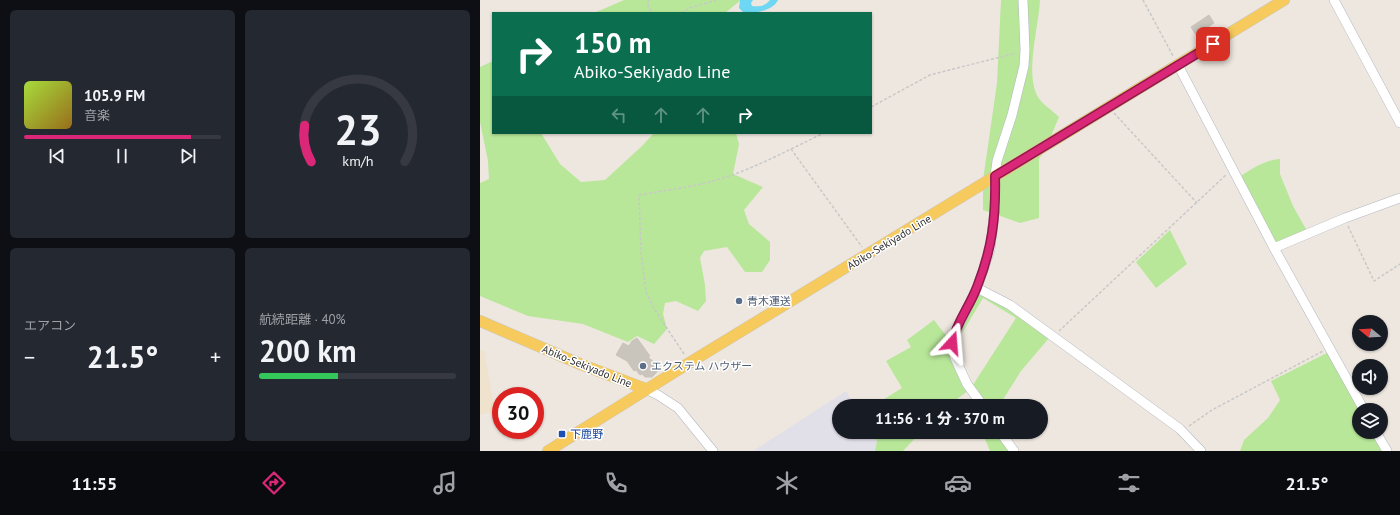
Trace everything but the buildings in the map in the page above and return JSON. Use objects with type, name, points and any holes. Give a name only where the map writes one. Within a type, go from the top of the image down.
[{"type":"main road","name":"Abiko-Sekiyado Line","points":[[480,321],[573,361],[646,389],[1284,0]]},
{"type":"main road","points":[[548,451],[646,389]]},
{"type":"street","points":[[978,399],[967,384],[955,358],[952,343],[977,288],[990,250],[995,207],[995,176],[997,161],[1012,115],[1024,66],[1025,50],[1023,0]]},
{"type":"street","points":[[1334,0],[1400,124]]},
{"type":"street","points":[[1178,65],[1274,248],[1360,403]]},
{"type":"street","points":[[1274,248],[1345,218],[1400,198]]},
{"type":"street","points":[[977,288],[1010,305],[1053,336],[1182,431],[1200,451]]},
{"type":"street","points":[[646,389],[678,408],[713,451]]},
{"type":"street","points":[[1005,439],[1014,451]]},
{"type":"street","points":[[1380,439],[1386,451]]},
{"type":"path","points":[[649,0],[647,3],[652,12]]},
{"type":"path","points":[[683,12],[690,8],[716,0]]},
{"type":"path","points":[[1143,0],[1178,65]]},
{"type":"path","points":[[872,106],[930,75],[1025,50]]},
{"type":"path","points":[[1109,107],[1197,203]]},
{"type":"path","points":[[689,363],[653,307],[646,292],[641,252],[639,195],[719,179],[753,167],[822,134]]},
{"type":"path","points":[[791,149],[868,255]]},
{"type":"path","points":[[1053,336],[1233,169]]},
{"type":"path","points":[[1345,218],[1374,281],[1400,264]]},
{"type":"path","points":[[1182,431],[1212,410],[1330,348]]},
{"type":"shaded area","points":[[480,350],[484,351],[492,395],[492,412],[480,415]]},
{"type":"shaded area","points":[[846,391],[851,399],[834,399]]},
{"type":"shaded area","points":[[832,400],[832,439],[876,439],[877,441],[875,451],[753,451]]},
{"type":"green space","points":[[624,0],[741,0],[726,12],[596,12]]},
{"type":"green space","points":[[1001,0],[1040,0],[1033,52],[1033,79],[1035,90],[1040,100],[1059,117],[1046,148],[1039,159],[1039,218],[1020,223],[983,210],[983,180],[997,83]]},
{"type":"green space","points":[[492,61],[492,134],[542,134],[560,164],[581,182],[605,180],[653,134],[736,134],[739,144],[733,174],[763,187],[744,210],[749,224],[770,242],[770,260],[762,272],[745,272],[727,247],[704,251],[700,258],[705,285],[706,301],[698,311],[676,301],[665,303],[663,314],[667,329],[654,344],[637,336],[628,342],[583,324],[528,316],[480,296],[480,183],[489,179],[488,161],[480,122],[480,67]]},
{"type":"green space","points":[[1280,159],[1280,174],[1293,206],[1307,231],[1276,244],[1239,177],[1263,163]]},
{"type":"green space","points":[[1170,230],[1187,264],[1156,288],[1136,262]]},
{"type":"green space","points":[[977,291],[1008,306],[1049,338],[1021,371],[1003,399],[980,399],[971,388],[1016,318],[983,298],[955,345]]},
{"type":"green space","points":[[934,320],[944,333],[952,339],[969,390],[957,399],[884,399],[902,388],[886,361],[911,347],[907,340]]},
{"type":"green space","points":[[1328,353],[1355,403],[1352,403],[1352,439],[1376,439],[1383,451],[1240,451],[1244,440],[1268,418],[1280,400],[1271,381]]},
{"type":"green space","points":[[876,439],[914,439],[903,451],[875,451],[877,441]]},
{"type":"green space","points":[[985,439],[1004,439],[1012,451],[990,451]]},
{"type":"water","points":[[740,0],[753,0],[751,3],[752,6],[762,6],[770,0],[778,0],[772,7],[758,12],[743,12],[739,8]]},
{"type":"place","name":"青木運送","points":[[739,301]]},
{"type":"place","name":"エクステム ハウザー","points":[[643,366]]},
{"type":"place","name":"下鹿野","points":[[562,434]]},
{"type":"route","points":[[952,343],[953,337],[977,288],[990,250],[995,207],[995,176],[1213,44]]}]
